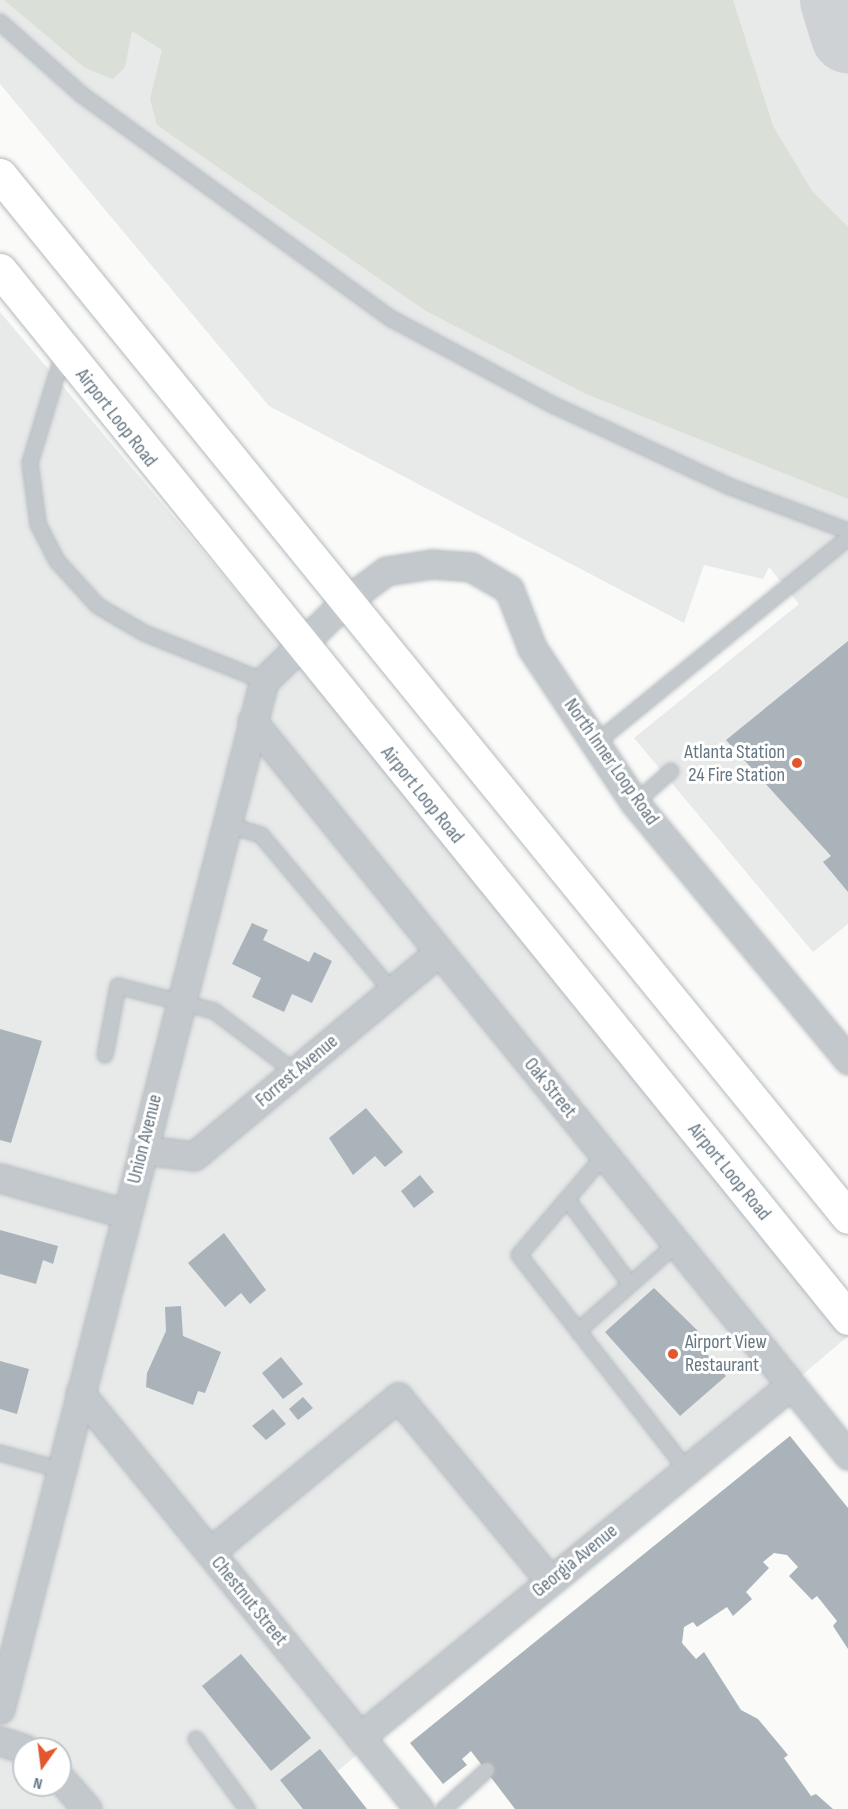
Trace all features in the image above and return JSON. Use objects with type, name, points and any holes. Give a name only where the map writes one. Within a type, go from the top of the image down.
[{"type":"main road","points":[[0,175],[848,1217]]},
{"type":"main road","name":"Airport Loop Road","points":[[0,270],[297,643],[848,1318]]},
{"type":"street","name":"North Inner Loop Road","points":[[346,601],[386,571],[432,564],[471,567],[509,589],[532,648],[597,742],[635,803],[848,1060]]},
{"type":"street","name":"Union Avenue","points":[[1,1702],[225,825],[264,681],[297,643],[346,601]]},
{"type":"street","name":"Oak Street","points":[[252,721],[848,1455]]},
{"type":"street","name":"Forrest Avenue","points":[[142,1150],[194,1156],[439,952]]},
{"type":"street","points":[[0,1178],[126,1214]]},
{"type":"street","name":"Georgia Avenue","points":[[360,1737],[791,1385]]},
{"type":"street","name":"Chestnut Street","points":[[80,1393],[419,1809]]},
{"type":"street","points":[[210,1552],[398,1397],[550,1581]]},
{"type":"street","points":[[72,1792],[87,1809]]},
{"type":"lane","points":[[0,22],[82,95],[392,319],[603,428],[731,487],[848,531]]},
{"type":"lane","points":[[64,351],[30,463],[38,524],[57,561],[98,606],[144,633],[264,681]]},
{"type":"lane","points":[[597,742],[848,537]]},
{"type":"lane","points":[[635,803],[671,771]]},
{"type":"lane","points":[[225,825],[261,835],[392,992]]},
{"type":"lane","points":[[105,1055],[118,986],[214,1011],[295,1072]]},
{"type":"lane","points":[[604,1156],[519,1255],[687,1470]]},
{"type":"lane","points":[[567,1199],[630,1284]]},
{"type":"lane","points":[[578,1331],[676,1244]]},
{"type":"lane","points":[[0,1454],[61,1470]]},
{"type":"lane","points":[[196,1739],[247,1809]]},
{"type":"lane","points":[[444,1809],[487,1770]]},
{"type":"shaded area","points":[[0,0],[848,0],[848,924],[813,952],[634,738],[799,604],[769,567],[763,579],[704,565],[684,623],[269,406],[0,84]]},
{"type":"shaded area","points":[[4,0],[733,0],[773,126],[812,191],[848,227],[848,499],[584,393],[426,311],[157,125],[150,99],[162,50],[132,31],[125,67],[113,79],[85,68]]},
{"type":"shaded area","points":[[0,312],[848,1314],[848,1336],[318,1788],[335,1809],[0,1809]]},
{"type":"building","name":"Atlanta Station 24 Fire Station","points":[[848,641],[848,892],[823,862],[831,856],[726,740]]},
{"type":"building","points":[[252,923],[268,930],[263,940],[309,962],[314,952],[332,961],[312,1003],[292,994],[284,1012],[252,997],[261,978],[232,964]]},
{"type":"building","points":[[0,1029],[42,1041],[11,1143],[0,1140]]},
{"type":"building","points":[[366,1108],[403,1152],[385,1167],[375,1156],[353,1175],[329,1138]]},
{"type":"building","points":[[420,1175],[434,1192],[414,1208],[401,1191]]},
{"type":"building","points":[[0,1230],[58,1246],[53,1264],[43,1260],[36,1284],[0,1274]]},
{"type":"building","points":[[224,1233],[266,1290],[250,1304],[241,1293],[225,1307],[188,1263]]},
{"type":"building","points":[[654,1288],[698,1331],[692,1337],[726,1376],[680,1416],[605,1332]]},
{"type":"building","points":[[181,1306],[183,1336],[221,1352],[205,1393],[198,1391],[193,1405],[146,1387],[147,1373],[166,1331],[165,1307]]},
{"type":"building","points":[[281,1357],[303,1384],[283,1399],[262,1373]]},
{"type":"building","points":[[0,1361],[29,1369],[17,1414],[0,1409]]},
{"type":"building","points":[[303,1397],[313,1408],[298,1420],[289,1409]]},
{"type":"building","points":[[273,1409],[286,1424],[266,1440],[252,1426]]},
{"type":"building","points":[[790,1436],[848,1508],[848,1649],[833,1626],[837,1621],[817,1596],[812,1600],[789,1576],[798,1567],[787,1555],[774,1553],[763,1562],[769,1568],[746,1592],[752,1599],[733,1616],[727,1607],[697,1627],[693,1622],[684,1627],[682,1643],[696,1659],[704,1652],[741,1710],[758,1719],[788,1755],[784,1758],[811,1796],[816,1794],[833,1809],[515,1809],[471,1751],[462,1759],[467,1765],[443,1784],[410,1743]]},
{"type":"building","points":[[241,1654],[311,1738],[271,1771],[202,1686]]},
{"type":"building","points":[[320,1749],[367,1809],[303,1809],[280,1780]]},
{"type":"taxiway","points":[[837,0],[848,35]]},
{"type":"place","name":"Atlanta Station 24 Fire Station","points":[[797,763]]},
{"type":"place","name":"Airport View Restaurant","points":[[673,1354]]}]
